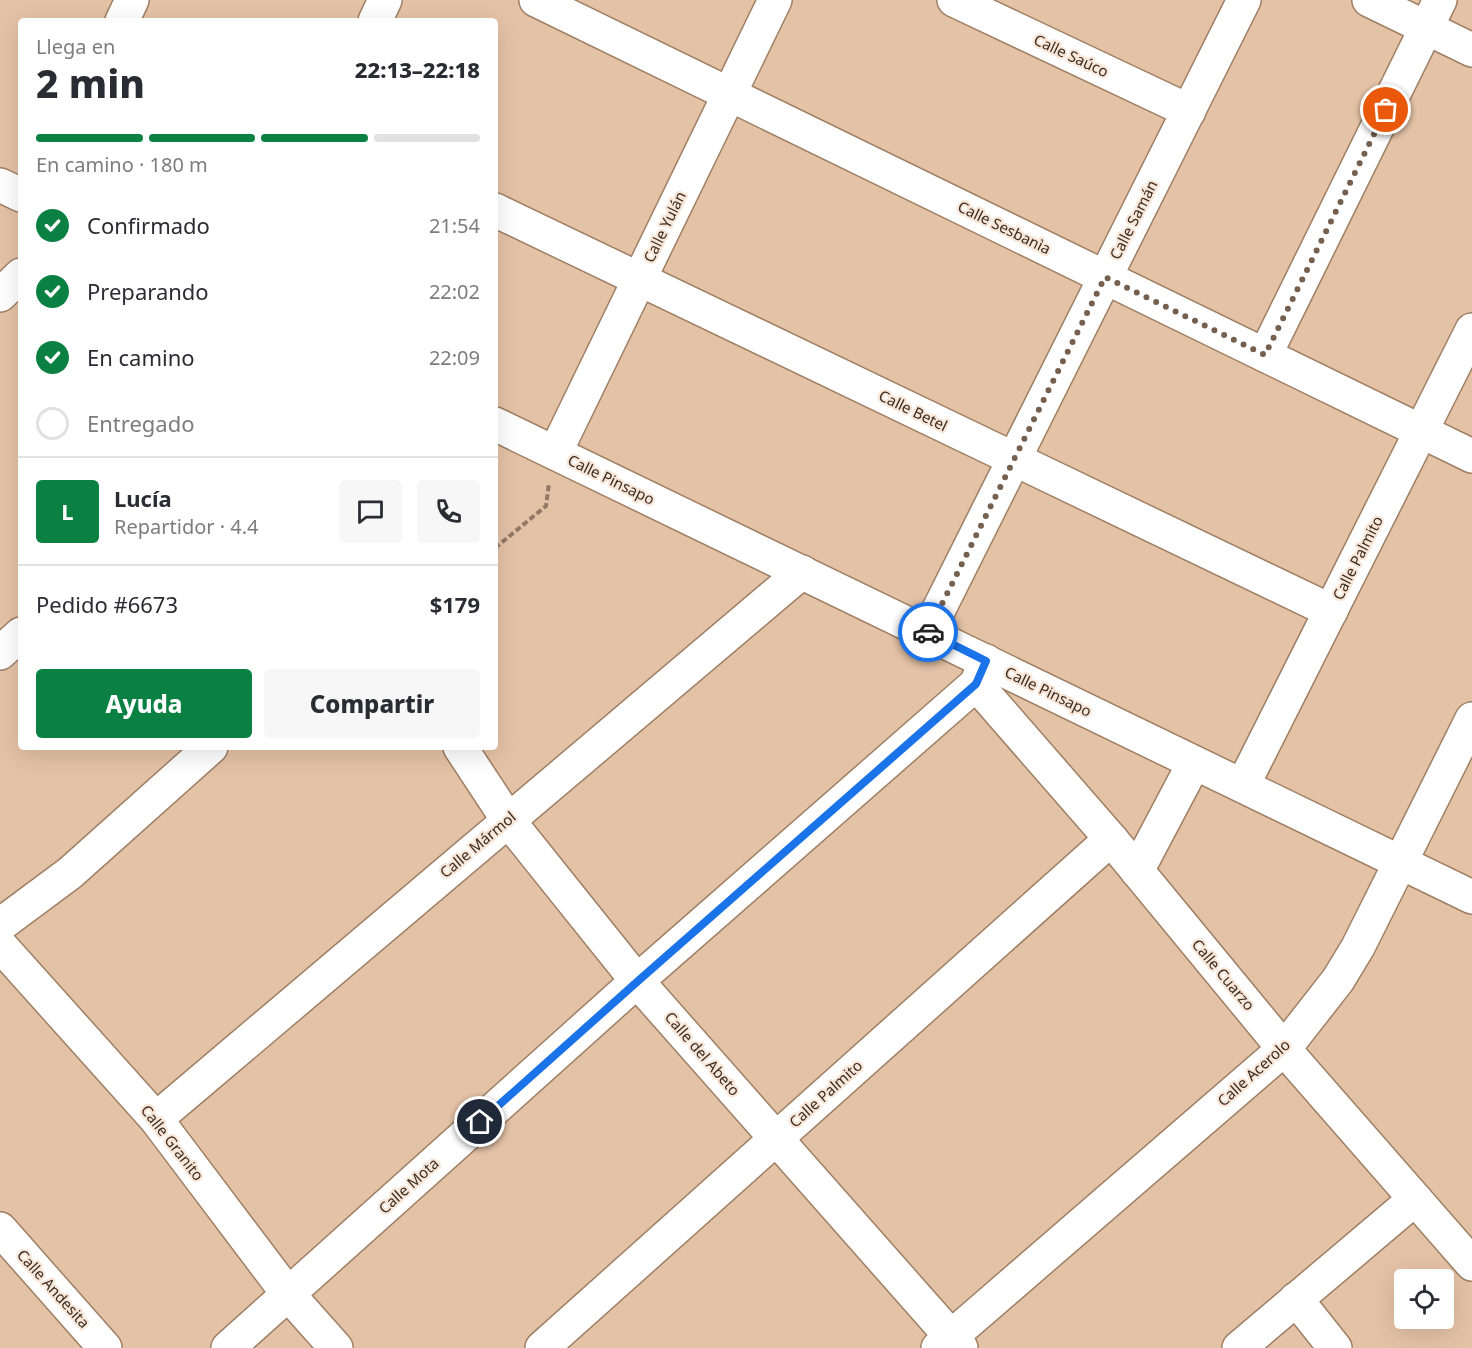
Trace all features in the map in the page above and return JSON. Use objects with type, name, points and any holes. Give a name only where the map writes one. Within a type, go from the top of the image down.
[{"type":"street","points":[[123,18],[132,0]]},
{"type":"street","points":[[376,18],[384,0]]},
{"type":"street","name":"Calle Sesbanìa","points":[[536,0],[1472,456]]},
{"type":"street","name":"Calle Yulán","points":[[555,453],[775,0]]},
{"type":"street","name":"Calle Saúco","points":[[954,0],[1189,111]]},
{"type":"street","name":"Calle Samán","points":[[927,633],[1244,0]]},
{"type":"street","points":[[1369,0],[1433,14],[1472,50]]},
{"type":"street","points":[[1265,355],[1433,14]]},
{"type":"street","points":[[0,185],[18,194]]},
{"type":"street","name":"Calle Betel","points":[[498,211],[1331,611]]},
{"type":"street","points":[[0,295],[18,278]]},
{"type":"street","name":"Calle Palmito","points":[[1244,785],[1472,330]]},
{"type":"street","name":"Calle Pinsapo","points":[[498,425],[927,633],[981,672],[1244,785],[1472,897]]},
{"type":"street","name":"Calle Mármol","points":[[156,1119],[802,573]]},
{"type":"street","points":[[0,653],[18,637]]},
{"type":"street","name":"Calle Cuarzo","points":[[981,672],[1111,839],[1284,1049],[1472,1264]]},
{"type":"street","name":"Calle Mota","points":[[228,1348],[981,672]]},
{"type":"street","name":"Calle Acerolo","points":[[950,1344],[1284,1049],[1338,980],[1358,947],[1472,718]]},
{"type":"street","points":[[0,924],[70,873],[208,750]]},
{"type":"street","name":"Calle del Abeto","points":[[462,750],[508,820],[638,981],[776,1138],[950,1344]]},
{"type":"street","points":[[1137,871],[1194,763]]},
{"type":"street","name":"Calle Palmito","points":[[542,1348],[1111,839]]},
{"type":"street","name":"Calle Granito","points":[[0,945],[156,1119],[288,1294],[336,1348]]},
{"type":"street","points":[[1239,1348],[1415,1199]]},
{"type":"street","name":"Calle Andesita","points":[[0,1229],[105,1348]]},
{"type":"street","points":[[1296,1299],[1335,1348]]},
{"type":"path","points":[[498,546],[546,506],[555,453]]},
{"type":"way so far","points":[[928,632],[1105,277],[1265,355],[1386,110]]},
{"type":"route","points":[[480,1122],[976,684],[986,661],[928,632]]}]
